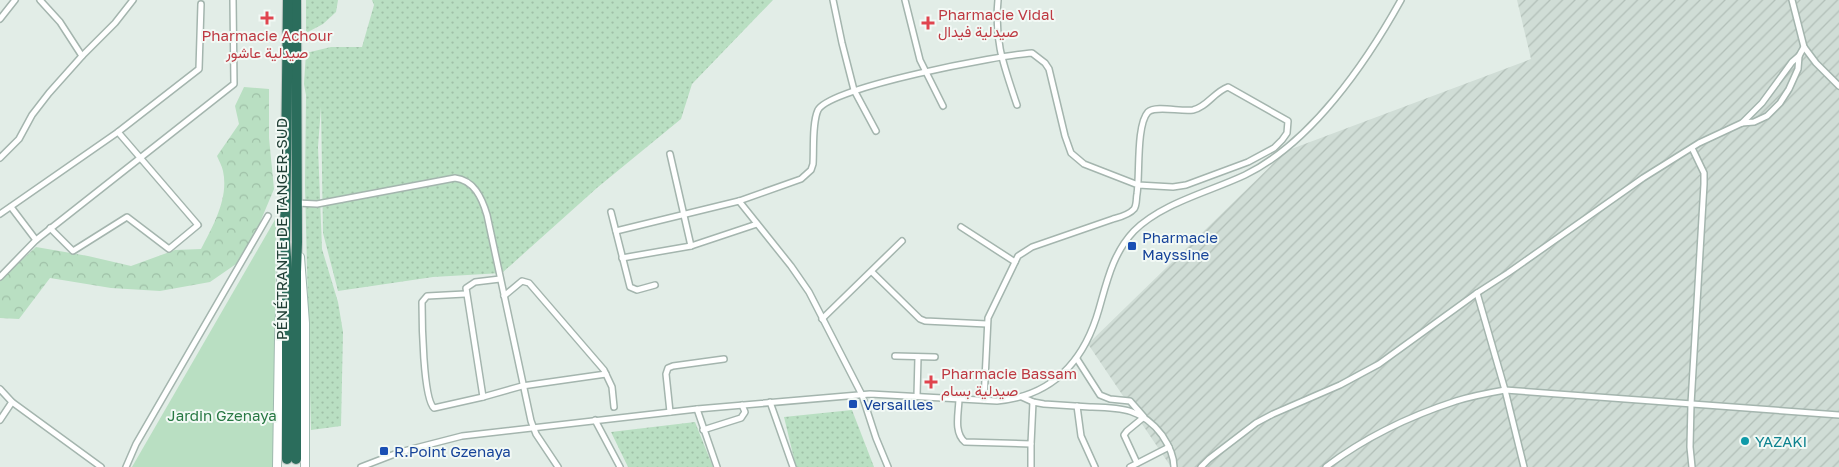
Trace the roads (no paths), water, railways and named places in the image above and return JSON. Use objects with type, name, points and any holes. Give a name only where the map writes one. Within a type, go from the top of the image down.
[{"type":"highway","name":"PÉNÉTRANTE DE TANGER-SUD","points":[[288,0],[292,42]]},
{"type":"highway","name":"PÉNÉTRANTE DE TANGER-SUD","points":[[292,81],[285,242],[292,459],[297,203],[292,42],[296,0]]},
{"type":"street","points":[[0,19],[15,0]]},
{"type":"street","points":[[40,0],[60,22],[82,56]]},
{"type":"street","points":[[0,158],[20,139],[32,116],[49,93],[82,56],[116,23],[133,0]]},
{"type":"street","points":[[0,277],[50,228],[141,159],[234,84],[233,0]]},
{"type":"street","points":[[834,0],[842,43],[854,90],[876,131]]},
{"type":"street","points":[[905,0],[916,48],[925,72],[943,106]]},
{"type":"street","points":[[998,0],[997,38],[1001,57],[1017,104]]},
{"type":"street","points":[[361,467],[429,444],[462,436],[533,427],[697,409],[862,395],[997,401],[1016,399],[1040,389],[1056,378],[1077,358],[1092,330],[1104,288],[1117,253],[1133,232],[1149,218],[1170,206],[1262,166],[1298,139],[1348,81],[1384,31],[1401,0]]},
{"type":"street","points":[[1792,0],[1804,47],[1816,63],[1839,86]]},
{"type":"street","points":[[0,214],[118,132],[199,69],[201,4]]},
{"type":"street","points":[[1742,123],[1762,103],[1804,47]]},
{"type":"street","points":[[616,231],[739,201],[801,179],[811,170],[813,164],[816,119],[818,110],[823,104],[854,90],[925,72],[1001,57],[1032,53],[1045,63],[1049,69],[1071,153],[1084,164],[1138,185],[1173,187],[1186,185],[1248,162],[1274,148],[1282,140],[1287,133],[1288,121],[1228,87],[1216,93],[1204,105],[1196,109],[1152,109],[1145,117],[1142,128],[1138,185],[1136,206],[1127,214],[1028,249],[1018,256],[1014,262],[987,324],[987,370],[984,400]]},
{"type":"street","points":[[1201,467],[1209,459],[1264,419],[1340,385],[1378,364],[1643,178],[1709,138],[1742,123],[1760,120],[1774,110],[1794,80],[1798,69],[1799,56]]},
{"type":"street","points":[[50,228],[73,251],[127,217],[169,249],[198,226],[118,132]]},
{"type":"street","points":[[1692,148],[1704,173],[1691,404],[1690,447],[1692,467]]},
{"type":"street","points":[[670,154],[691,246]]},
{"type":"street","points":[[297,203],[317,204],[450,179],[464,180],[474,188],[485,208],[522,386],[533,427],[558,467]]},
{"type":"street","points":[[739,201],[809,292],[862,395],[888,467]]},
{"type":"street","points":[[11,207],[36,240]]},
{"type":"street","points":[[611,212],[630,287],[634,290],[641,290],[655,285]]},
{"type":"street","points":[[126,467],[136,444],[268,216]]},
{"type":"street","points":[[622,258],[691,246],[757,224]]},
{"type":"street","points":[[961,227],[1014,262]]},
{"type":"street","points":[[822,319],[902,241]]},
{"type":"street","points":[[277,467],[279,324],[282,256],[285,242]]},
{"type":"street","points":[[297,242],[305,307],[305,467]]},
{"type":"street","points":[[872,272],[920,319],[925,321],[987,324]]},
{"type":"street","points":[[483,397],[465,294],[466,288],[470,284],[500,279]]},
{"type":"street","points":[[504,296],[520,282],[526,281],[529,283],[606,374],[612,387],[614,407]]},
{"type":"street","points":[[1477,293],[1505,390],[1524,467]]},
{"type":"street","points":[[465,294],[427,296],[423,299],[427,388],[430,403],[434,408],[522,386],[606,374]]},
{"type":"street","points":[[895,356],[936,357]]},
{"type":"street","points":[[917,396],[918,357]]},
{"type":"street","points":[[1077,358],[1100,395],[1110,400],[1130,401],[1144,417]]},
{"type":"street","points":[[670,412],[666,374],[668,368],[724,359]]},
{"type":"street","points":[[0,389],[12,402],[101,467]]},
{"type":"street","points":[[1326,467],[1352,448],[1413,418],[1458,400],[1505,390],[1839,415]]},
{"type":"street","points":[[1022,397],[1032,402],[1124,408],[1144,417],[1154,424],[1169,447],[1174,467]]},
{"type":"street","points":[[959,398],[958,432],[960,438],[965,442],[1032,444]]},
{"type":"street","points":[[0,420],[12,402]]},
{"type":"street","points":[[770,402],[793,467]]},
{"type":"street","points":[[1031,467],[1032,402]]},
{"type":"street","points":[[703,430],[741,418],[745,412],[742,405]]},
{"type":"street","points":[[1076,406],[1081,436],[1095,467]]},
{"type":"street","points":[[697,409],[716,467]]},
{"type":"street","points":[[1137,463],[1124,436],[1144,417]]},
{"type":"street","points":[[595,420],[620,467]]},
{"type":"street","points":[[1130,467],[1169,447]]},
{"type":"place","name":"Pharmacie Achour صيدلية عاشور","points":[[267,18]]},
{"type":"place","name":"Pharmacie Vidal صيدلية فيدال","points":[[928,23]]},
{"type":"place","name":"Pharmacie Mayssine","points":[[1132,246]]},
{"type":"place","name":"Pharmacie Bassam صيدلية بسام","points":[[931,382]]},
{"type":"place","name":"Versailles","points":[[853,404]]},
{"type":"place","name":"YAZAKI","points":[[1745,441]]},
{"type":"place","name":"R.Point Gzenaya","points":[[384,451]]},
{"type":"park label","name":"Jardin Gzenaya","points":[[222,415]]}]
